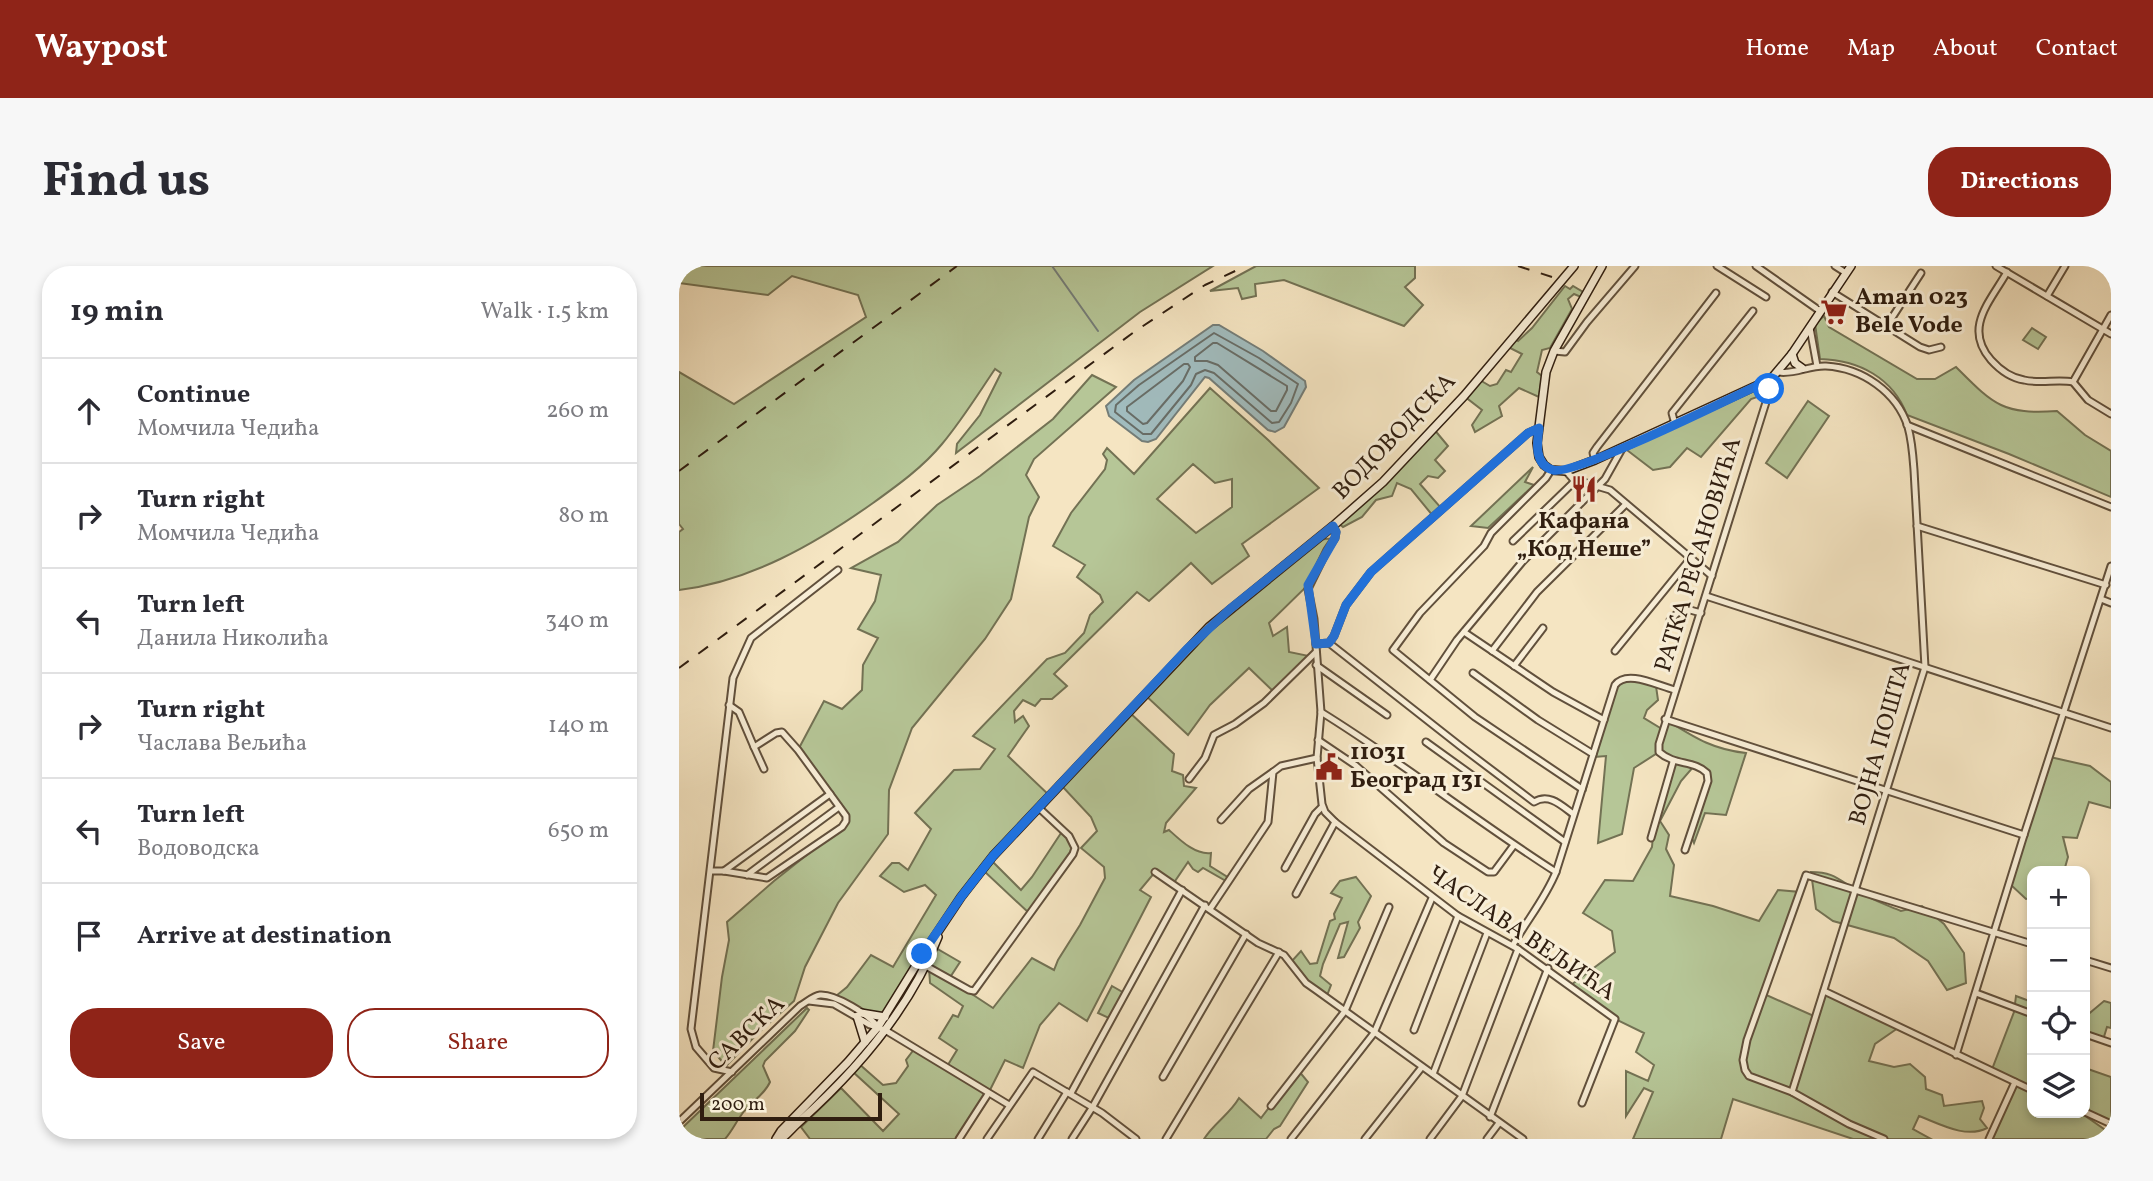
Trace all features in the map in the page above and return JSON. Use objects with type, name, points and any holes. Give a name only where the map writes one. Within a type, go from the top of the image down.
[{"type":"main road","name":"ВОДОВОДСКА","points":[[778,1139],[781,1131],[881,1028],[885,1017],[942,925],[982,870],[1119,720],[1209,627],[1383,482],[1464,396],[1574,266]]},
{"type":"main road","points":[[1602,266],[1553,351],[1546,372],[1538,454],[1544,465],[1551,470],[1566,471],[1595,460],[1767,381],[1792,354],[1848,270]]},
{"type":"main road","points":[[1792,354],[1794,363],[1802,369]]},
{"type":"main road","name":"ВОДОВОДСКА","points":[[778,1139],[852,1071],[926,966],[942,925]]},
{"type":"main road","points":[[865,1042],[859,1015],[885,1017]]},
{"type":"street","points":[[1553,351],[1565,352],[1635,266]]},
{"type":"street","points":[[1717,266],[1766,297]]},
{"type":"street","points":[[1756,266],[1820,311]]},
{"type":"street","points":[[1835,266],[1848,270]]},
{"type":"street","points":[[1996,266],[2111,334]]},
{"type":"street","points":[[2047,296],[2065,266]]},
{"type":"street","points":[[2007,272],[1980,317],[1979,337],[1985,351],[2001,369],[2020,380],[2073,382]]},
{"type":"street","points":[[1886,327],[1921,273]]},
{"type":"street","points":[[1832,292],[1920,347],[1929,350],[1941,347]]},
{"type":"street","points":[[1595,460],[1593,453],[1597,447],[1716,293]]},
{"type":"street","points":[[1675,424],[1672,413],[1753,311]]},
{"type":"street","points":[[2073,382],[2111,315]]},
{"type":"street","points":[[1810,327],[1817,366]]},
{"type":"street","name":"ВОЈНА ПОШТА","points":[[1778,372],[1817,366],[1840,368],[1867,378],[1881,387],[1892,399],[1907,425],[1913,457],[1925,667],[1792,1092]]},
{"type":"street","name":"РАТКА РЕСАНОВИЋА","points":[[1430,1139],[1462,1096],[1523,926],[1546,894],[1556,872],[1615,685],[1622,678],[1631,677],[1675,690],[1767,399],[1767,381]]},
{"type":"street","points":[[2073,382],[2088,400],[2111,415]]},
{"type":"street","points":[[1907,425],[2111,507]]},
{"type":"street","points":[[1329,643],[1346,605],[1371,572],[1528,433],[1539,428]]},
{"type":"street","points":[[1430,680],[1464,632],[1523,561],[1609,474],[1623,447]]},
{"type":"street","points":[[1551,470],[1420,613],[1393,650],[1475,717],[1582,789]]},
{"type":"street","points":[[1566,471],[1576,480],[1610,490],[1712,576]]},
{"type":"street","points":[[1513,541],[1576,480]]},
{"type":"street","points":[[1492,651],[1537,592],[1626,504]]},
{"type":"street","points":[[1285,868],[1315,814],[1322,807],[1317,758],[1321,712],[1308,585],[1335,538],[1333,526]]},
{"type":"street","points":[[1917,526],[2106,585]]},
{"type":"street","points":[[1615,650],[1690,559]]},
{"type":"street","points":[[1956,1055],[2111,566]]},
{"type":"street","points":[[719,1085],[714,1069],[696,1046],[691,1029],[733,678],[751,638],[838,570]]},
{"type":"street","points":[[1706,596],[2111,729]]},
{"type":"street","points":[[2101,599],[2111,604]]},
{"type":"street","points":[[1670,620],[1683,608],[1701,612]]},
{"type":"street","points":[[1514,666],[1543,628]]},
{"type":"street","points":[[1464,632],[1563,698],[1604,720]]},
{"type":"street","points":[[1316,644],[1329,643],[1534,802]]},
{"type":"street","points":[[1189,779],[1205,758],[1214,735],[1264,703],[1316,652]]},
{"type":"street","points":[[1316,665],[1387,715]]},
{"type":"street","points":[[1473,673],[1538,720],[1593,754]]},
{"type":"street","points":[[1675,690],[1658,744],[1659,752],[1673,762],[1694,765],[1707,773],[1708,781],[1685,850]]},
{"type":"street","points":[[729,705],[739,712],[764,769]]},
{"type":"street","points":[[1321,712],[1556,872]]},
{"type":"street","points":[[1665,719],[2024,835]]},
{"type":"street","points":[[711,872],[724,871],[767,878],[842,827],[846,821],[846,816],[782,733],[776,733],[754,747]]},
{"type":"street","points":[[1318,740],[1355,765],[1444,843],[1488,872],[1495,872],[1514,845]]},
{"type":"street","points":[[1426,742],[1565,842]]},
{"type":"street","points":[[1450,759],[1459,746]]},
{"type":"street","points":[[1221,820],[1249,789],[1281,766],[1317,758]]},
{"type":"street","points":[[1651,838],[1673,762]]},
{"type":"street","points":[[1072,1139],[1207,907],[1268,822],[1273,772]]},
{"type":"street","points":[[724,871],[829,794]]},
{"type":"street","points":[[1534,802],[1541,798],[1552,799],[1573,814]]},
{"type":"street","points":[[1529,816],[1534,810],[1534,802]]},
{"type":"street","points":[[747,875],[839,807]]},
{"type":"street","name":"ЧАСЛАВА ВЕЉИЋА","points":[[1322,807],[1335,822],[1432,898],[1548,968],[1615,1019],[1582,1104]]},
{"type":"street","points":[[926,966],[974,991],[1040,901],[1075,848],[1069,836],[1039,808]]},
{"type":"street","points":[[1296,894],[1335,822]]},
{"type":"street","points":[[1155,872],[1258,943],[1279,952],[1291,962],[1306,983],[1523,1139]]},
{"type":"street","points":[[1884,1139],[1849,1124],[1792,1092],[1749,1076],[1745,1070],[1743,1060],[1747,1040],[1806,875],[2027,942]]},
{"type":"street","points":[[1038,1139],[1069,1092],[1182,890]]},
{"type":"street","points":[[1291,1139],[1374,1033],[1432,898]]},
{"type":"street","points":[[1271,1106],[1345,1011],[1389,907]]},
{"type":"street","points":[[1414,1030],[1458,916]]},
{"type":"street","points":[[1433,1074],[1487,933]]},
{"type":"street","points":[[1163,1077],[1246,934]]},
{"type":"street","points":[[1166,1139],[1279,952]]},
{"type":"street","points":[[2090,962],[2111,968]]},
{"type":"street","points":[[1490,1117],[1548,968]]},
{"type":"street","points":[[1824,991],[2027,1088]]},
{"type":"street","points":[[1976,993],[2027,1012]]},
{"type":"street","name":"САВСКА","points":[[679,1122],[800,1006],[816,996],[827,995],[841,1000],[859,1015],[873,1020],[881,1028],[1009,1105]]},
{"type":"street","points":[[2090,1036],[2111,1043]]},
{"type":"street","points":[[1365,1139],[1422,1067]]},
{"type":"street","points":[[714,1069],[732,1072]]},
{"type":"street","points":[[986,1139],[1033,1072],[1069,1092],[1127,1136],[1136,1139]]},
{"type":"street","points":[[1989,1139],[2015,1082]]},
{"type":"street","points":[[959,1139],[988,1094]]},
{"type":"street","points":[[2090,1114],[2111,1124]]},
{"type":"street","points":[[1486,1139],[1499,1123]]},
{"type":"green space","points":[[679,266],[1213,266],[1140,312],[956,453],[957,444],[980,415],[1001,373],[995,369],[956,426],[927,460],[892,489],[828,533],[757,569],[706,585],[679,590],[679,532],[683,529],[679,524],[679,372],[734,404],[866,317],[858,295],[792,276],[768,295],[679,283]]},
{"type":"green space","points":[[1256,266],[1415,266],[1415,278],[1405,287],[1423,305],[1404,326],[1284,280],[1255,284],[1256,296],[1242,299],[1238,288],[1210,291]]},
{"type":"green space","points":[[1565,286],[1570,289],[1573,286],[1583,292],[1581,297],[1574,294],[1568,299],[1572,309],[1550,348],[1542,350],[1537,372],[1542,376],[1539,397],[1519,388],[1499,406],[1502,416],[1475,432],[1472,425],[1482,410],[1464,396],[1478,379],[1490,386],[1497,384],[1506,370],[1511,372],[1522,354],[1506,346],[1513,338],[1518,341],[1532,328]]},
{"type":"green space","points":[[1824,316],[1829,327],[1917,379],[1935,379],[1956,367],[1990,398],[2011,409],[2057,411],[2085,435],[2111,451],[2111,497],[1907,415],[1893,391],[1873,373],[1848,363],[1820,359],[1815,324]]},
{"type":"green space","points":[[2032,328],[2046,337],[2038,349],[2023,340]]},
{"type":"green space","points":[[1092,375],[1116,387],[1034,459],[1026,475],[1039,497],[1029,517],[1011,599],[985,639],[912,728],[889,790],[888,834],[838,903],[805,967],[794,1001],[726,1066],[713,1051],[729,940],[727,922],[842,827],[845,816],[798,750],[824,701],[842,709],[862,690],[863,665],[878,638],[858,629],[875,601],[881,575],[851,568],[898,542],[937,505],[980,476],[1053,419]]},
{"type":"green space","points":[[1768,381],[1769,393],[1751,399],[1701,457],[1687,448],[1670,467],[1653,470],[1623,447]]},
{"type":"green space","points":[[1210,388],[1319,488],[1242,544],[1249,556],[1212,584],[1191,563],[1149,601],[1137,592],[1054,674],[1067,686],[1052,699],[1041,699],[1035,706],[1023,700],[1014,711],[1015,722],[1023,716],[1029,726],[1008,756],[1050,796],[982,870],[885,1017],[852,1012],[831,1000],[847,987],[871,955],[893,967],[936,895],[925,885],[904,892],[880,876],[892,863],[899,863],[908,870],[931,829],[915,813],[954,770],[980,769],[995,749],[973,736],[1047,659],[1065,653],[1084,633],[1090,615],[1103,602],[1100,595],[1077,577],[1085,565],[1053,546],[1071,513],[1105,469],[1107,460],[1103,454],[1107,448],[1134,474]],"holes":[[[1193,464],[1215,483],[1232,479],[1232,507],[1196,533],[1157,499]]]},
{"type":"green space","points":[[1808,401],[1829,416],[1787,478],[1766,463]]},
{"type":"green space","points":[[1433,428],[1448,446],[1435,460],[1445,471],[1438,478],[1428,476],[1420,484],[1442,509],[1433,516],[1411,489],[1397,483],[1392,496],[1376,500],[1362,517],[1343,527],[1338,523]]},
{"type":"green space","points":[[1533,467],[1525,482],[1534,485],[1488,528],[1471,526]]},
{"type":"green space","points":[[1335,538],[1308,585],[1269,623],[1273,636],[1287,627],[1289,652],[1309,656],[1274,692],[1249,668],[1210,705],[1188,735],[1144,694],[1187,649],[1317,540]]},
{"type":"green space","points":[[1622,678],[1656,686],[1658,700],[1647,710],[1644,718],[1662,729],[1665,719],[1713,745],[1746,753],[1726,815],[1705,813],[1694,843],[1690,833],[1708,781],[1707,773],[1694,766],[1681,781],[1660,821],[1669,835],[1666,849],[1674,865],[1670,896],[1759,921],[1778,890],[1800,892],[1764,994],[1816,1017],[1824,991],[1898,1028],[1875,1044],[1869,1061],[1894,1067],[1910,1064],[1925,1077],[1926,1089],[1942,1095],[1944,1106],[1982,1101],[1984,1108],[1980,1119],[1987,1128],[1962,1131],[1919,1116],[1913,1129],[1931,1139],[1853,1139],[1733,1099],[1721,1139],[1633,1139],[1653,1092],[1644,1088],[1626,1116],[1626,1071],[1648,1081],[1654,1065],[1636,1052],[1644,1033],[1615,1019],[1571,985],[1615,952],[1612,931],[1583,913],[1605,880],[1633,881],[1652,847],[1654,824],[1673,762],[1659,752],[1634,768],[1622,834],[1598,843],[1606,756],[1594,757],[1586,789],[1584,784],[1615,685]]},
{"type":"green space","points":[[1128,711],[1174,754],[1172,771],[1183,775],[1184,786],[1196,788],[1166,823],[1164,832],[1169,830],[1199,852],[1211,853],[1210,866],[1229,878],[1226,881],[1203,868],[1198,872],[1188,862],[1173,884],[1155,872],[1140,890],[1151,897],[1087,1021],[1059,1003],[1040,1025],[1023,1068],[1005,1060],[988,1094],[959,1139],[810,1139],[801,1127],[841,1088],[883,1131],[899,1114],[852,1071],[858,1063],[883,1085],[896,1083],[908,1066],[906,1060],[915,1048],[946,1068],[957,1050],[939,1038],[953,1015],[958,1017],[963,1006],[930,983],[929,968],[926,966],[934,947],[960,962],[949,979],[993,1008],[1032,958],[1054,970],[1105,878],[1104,867],[1081,848],[1097,831],[1091,817],[1061,785]]},
{"type":"green space","points":[[2050,757],[2090,766],[2111,782],[2111,808],[2089,802],[2077,838],[2063,837],[2068,857],[2065,866],[2027,866],[2027,899],[2011,885]]},
{"type":"green space","points":[[1063,830],[1075,848],[1030,914],[985,872],[993,862],[1021,890]]},
{"type":"green space","points":[[1811,872],[1835,877],[1867,896],[1901,911],[1922,906],[1944,924],[1964,953],[1966,983],[1947,990],[1928,961],[1894,938],[1833,921],[1816,909]]},
{"type":"green space","points":[[1356,877],[1371,896],[1358,922],[1360,928],[1344,957],[1338,958],[1348,922],[1340,924],[1320,976],[1331,985],[1326,998],[1291,962],[1301,951],[1310,964],[1317,963],[1330,921],[1335,919],[1334,914],[1342,898],[1331,893],[1340,881]]},
{"type":"green space","points":[[1112,986],[1124,993],[1111,1019],[1098,1013]]},
{"type":"green space","points":[[2016,996],[2027,1000],[2027,1118],[2088,1118],[2111,1134],[2111,1139],[1989,1139],[2015,1082],[1991,1072],[2014,1012]]},
{"type":"green space","points":[[2104,1001],[2111,1003],[2111,1028],[2107,1027],[2103,1040],[2090,1036],[2090,1013]]},
{"type":"green space","points":[[807,1008],[809,1010],[795,1031],[765,1061],[763,1066],[770,1082],[767,1087],[745,1110],[725,1139],[679,1139],[679,1131]]},
{"type":"green space","points":[[1298,1070],[1308,1082],[1280,1126],[1266,1139],[1204,1139],[1239,1098],[1261,1118]]},
{"type":"green space","points":[[2090,1070],[2111,1077],[2111,1124],[2090,1114]]},
{"type":"water","points":[[1213,325],[1219,325],[1263,351],[1305,381],[1306,387],[1284,427],[1275,432],[1268,430],[1205,377],[1156,439],[1142,441],[1109,416],[1106,406],[1134,380]]},
{"type":"waterway","points":[[1052,266],[1098,331]]},
{"type":"railway","points":[[679,471],[957,266]]},
{"type":"railway","points":[[679,668],[1134,332],[1205,285],[1246,266]]},
{"type":"railway","points":[[1518,266],[1552,277]]},
{"type":"place","name":"Aman 023 Bele Vode","points":[[1834,312]]},
{"type":"place","name":"Кафана „Код Неше”","points":[[1584,489]]},
{"type":"place","name":"11031 Београд 131","points":[[1329,767]]},
{"type":"route","points":[[922,954],[993,856],[1187,649],[1230,609],[1333,526],[1336,536],[1308,585],[1316,644],[1329,643],[1354,592],[1380,564],[1528,433],[1539,428],[1539,457],[1548,468],[1562,471],[1595,460],[1767,381],[1769,389]]}]
